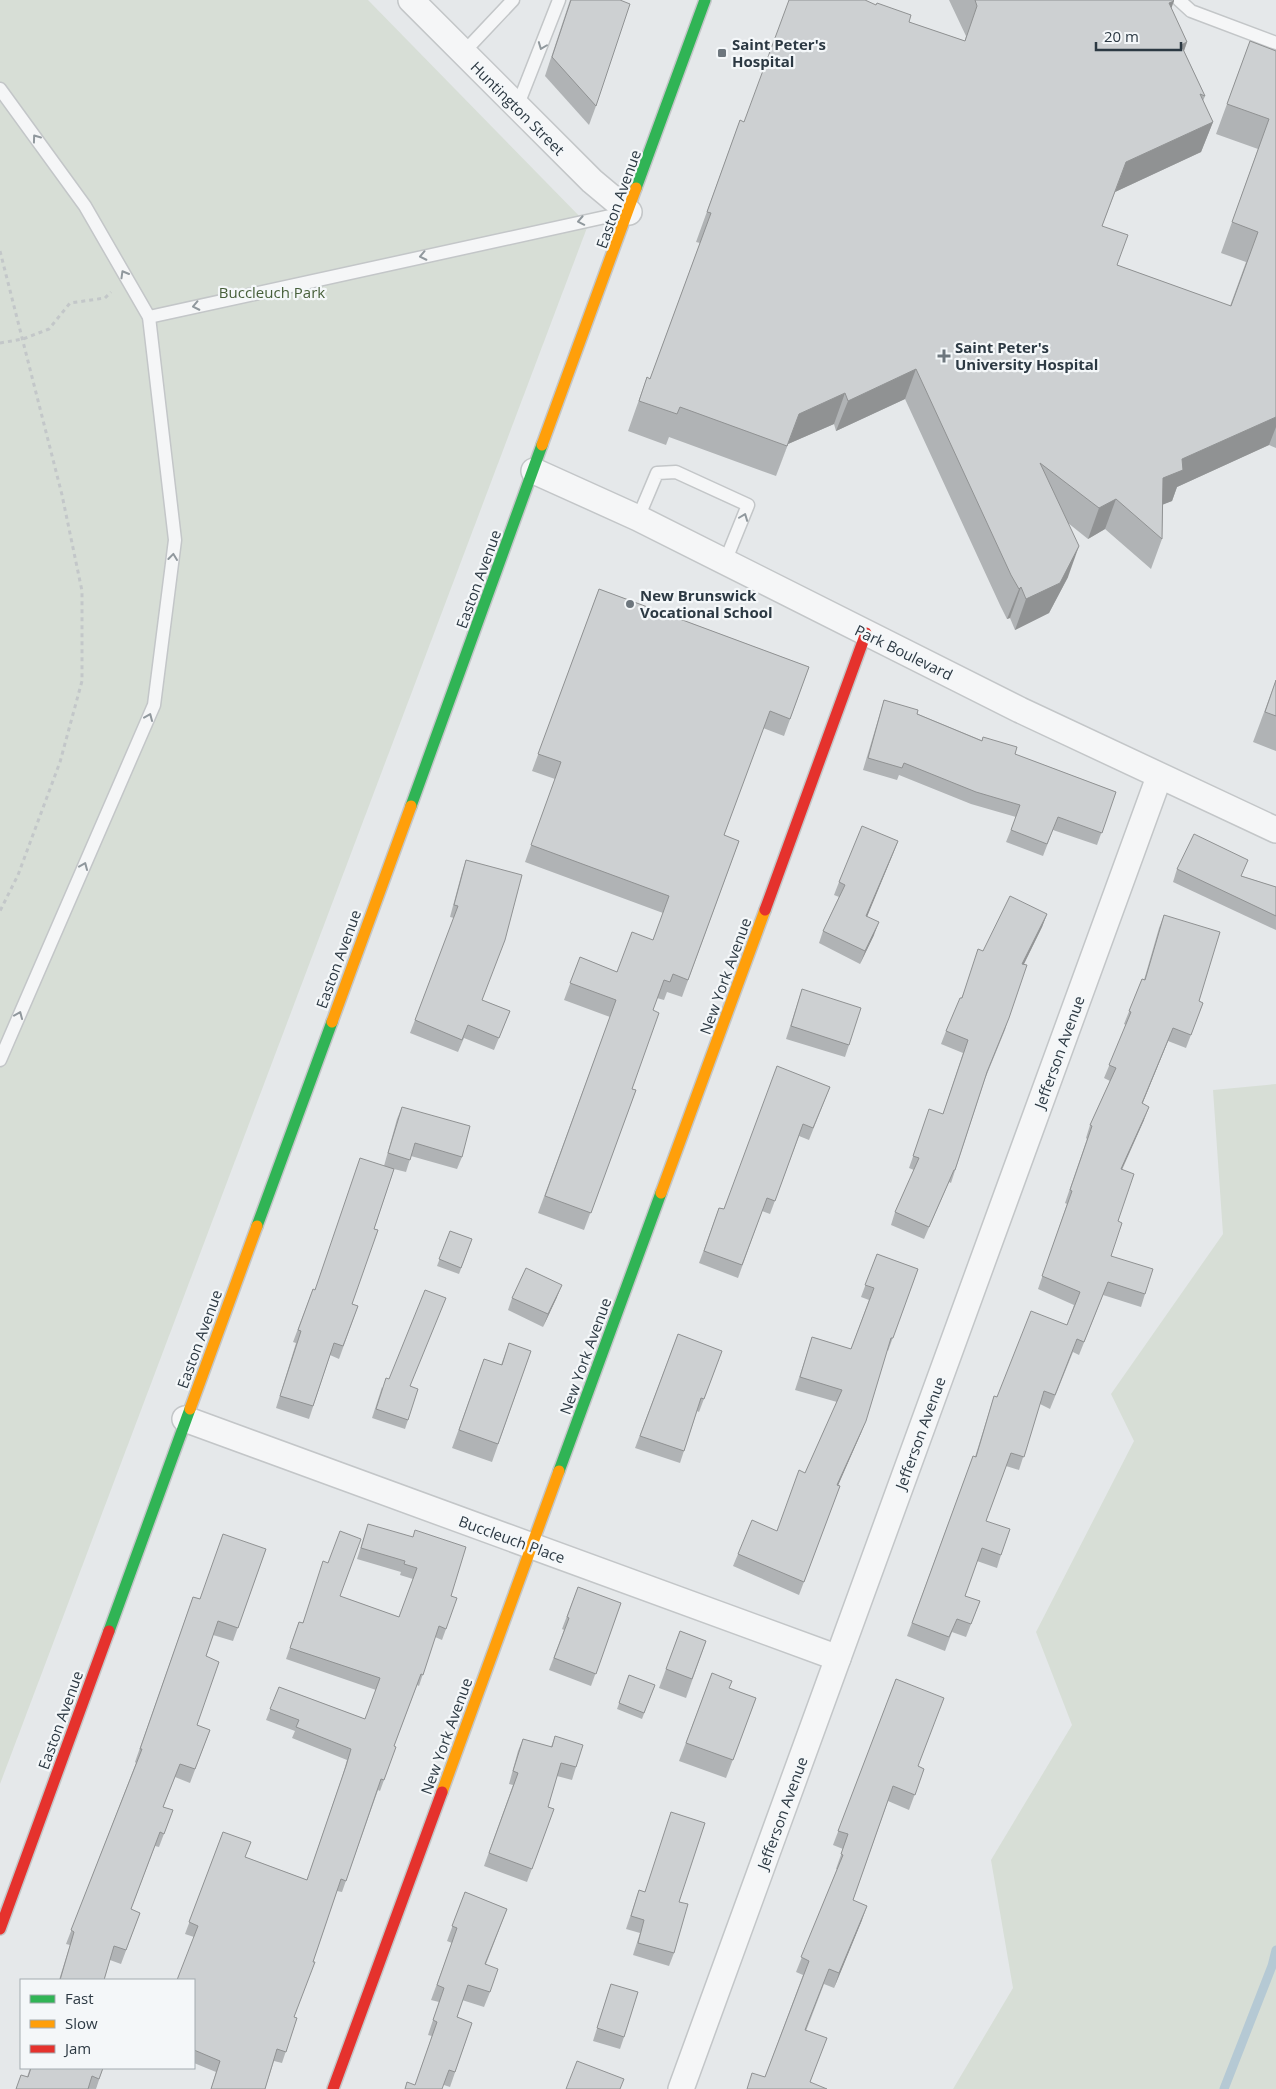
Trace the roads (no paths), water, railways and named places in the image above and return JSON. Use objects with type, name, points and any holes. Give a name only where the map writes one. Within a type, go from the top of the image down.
[{"type":"street","name":"Huntington Street","points":[[411,0],[592,181],[629,212]]},
{"type":"street","name":"Easton Avenue","points":[[0,1929],[705,0]]},
{"type":"street","name":"Park Boulevard","points":[[534,471],[638,518],[1020,710],[1276,830]]},
{"type":"street","name":"New York Avenue","points":[[333,2089],[866,633]]},
{"type":"street","name":"Jefferson Avenue","points":[[681,2089],[1159,776]]},
{"type":"street","name":"Buccleuch Place","points":[[185,1419],[838,1658]]},
{"type":"lane","points":[[463,53],[513,0]]},
{"type":"lane","points":[[517,107],[559,0]]},
{"type":"lane","points":[[1178,0],[1191,10],[1276,43]]},
{"type":"lane","points":[[0,89],[85,206],[149,316],[175,540],[154,705],[0,1060]]},
{"type":"lane","points":[[149,316],[629,212]]},
{"type":"lane","points":[[638,518],[656,473],[676,472],[748,505],[725,562]]},
{"type":"waterway","points":[[1224,2089],[1272,1966],[1276,1950]]},
{"type":"place","name":"Saint Peter's Hospital","points":[[722,53]]},
{"type":"place","name":"Saint Peter's University Hospital","points":[[944,356]]},
{"type":"place","name":"New Brunswick Vocational School","points":[[630,604]]},
{"type":"park label","name":"Buccleuch Park","points":[[272,292]]}]
